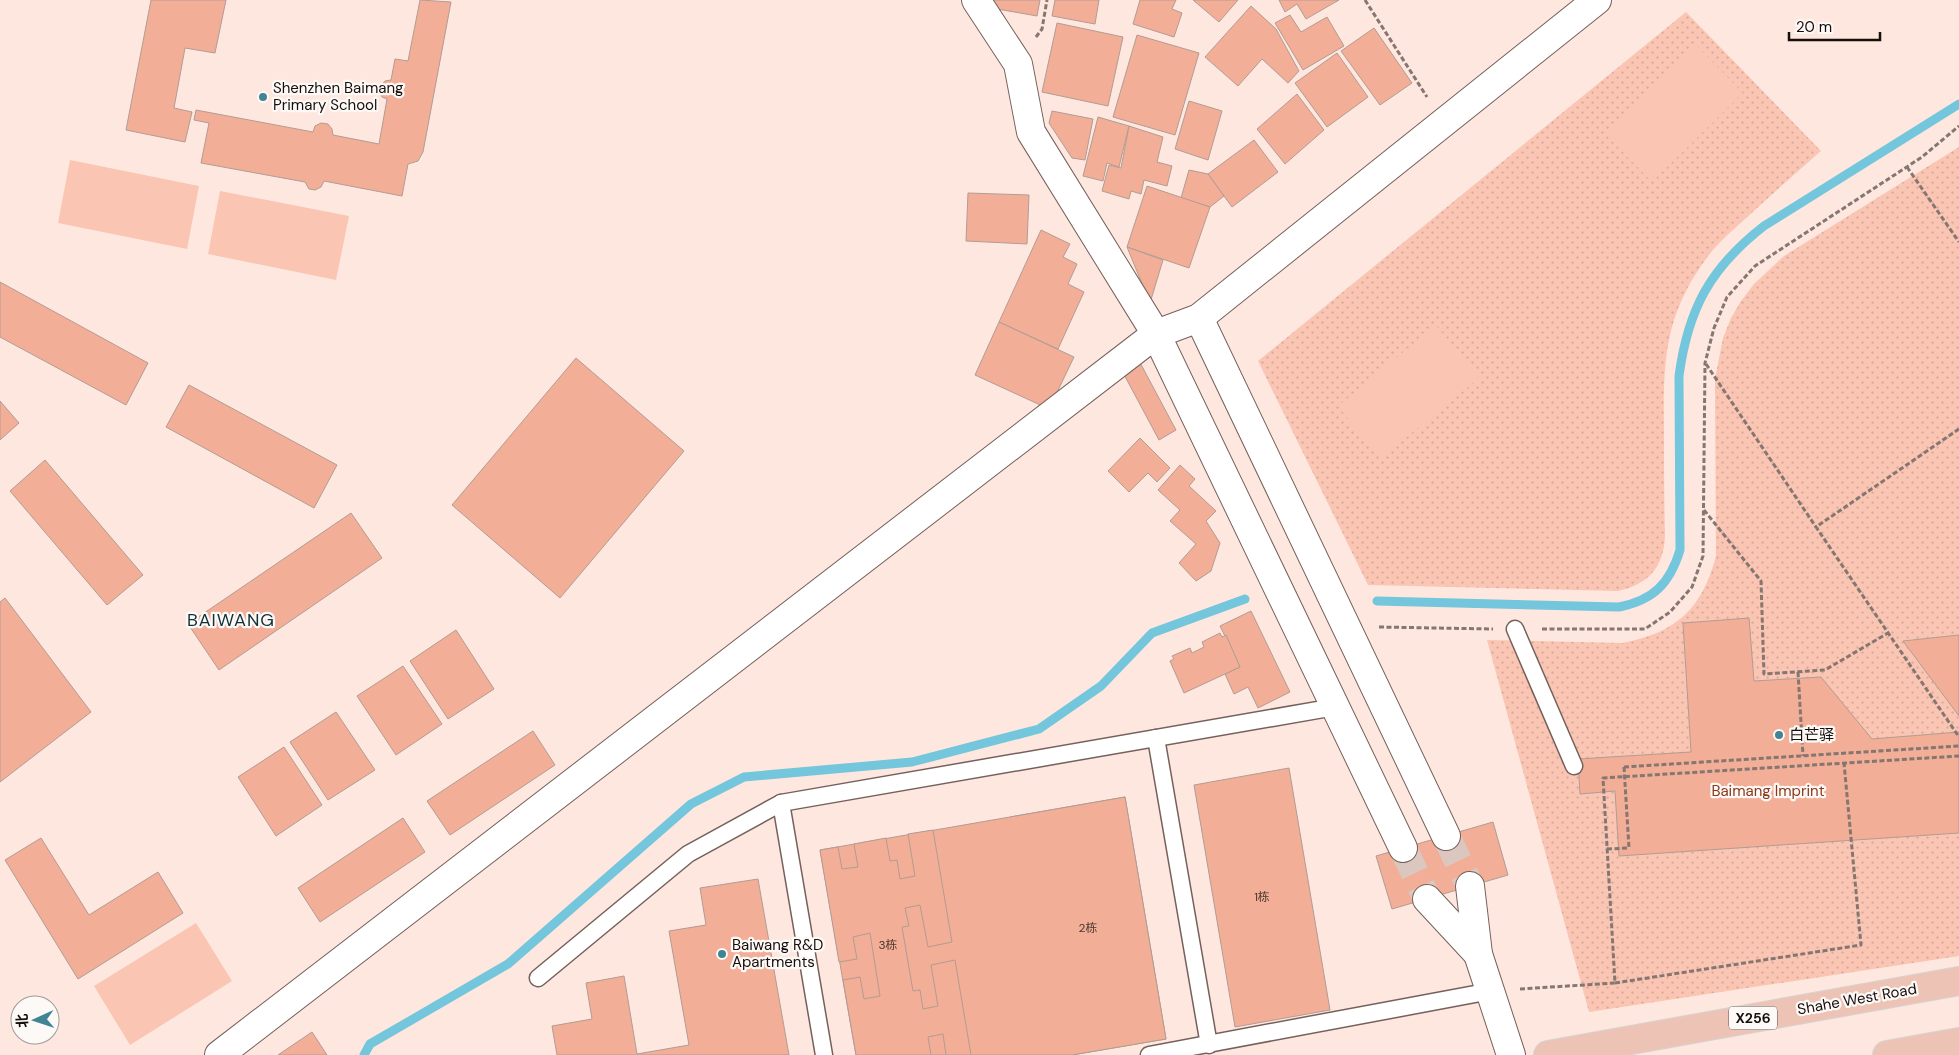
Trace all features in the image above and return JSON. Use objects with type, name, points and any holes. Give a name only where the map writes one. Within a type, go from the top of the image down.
[{"type":"main road","name":"Shahe West Road","points":[[1548,1055],[1959,981]]},
{"type":"main road","points":[[1887,1055],[1959,1042]]},
{"type":"street","points":[[976,0],[1018,64],[1031,132],[1156,334],[1403,848]]},
{"type":"street","points":[[220,1055],[1156,334],[1199,318],[1597,0]]},
{"type":"street","points":[[1199,318],[1446,836]]},
{"type":"street","points":[[1470,886],[1478,954],[1492,991],[1511,1055]]},
{"type":"street","points":[[1427,899],[1478,954]]},
{"type":"lane","points":[[1515,629],[1574,766]]},
{"type":"lane","points":[[538,978],[688,854],[781,804],[1335,707]]},
{"type":"lane","points":[[1156,738],[1209,1044]]},
{"type":"lane","points":[[781,804],[824,1055]]},
{"type":"lane","points":[[1149,1055],[1492,991]]},
{"type":"path","points":[[1365,0],[1444,123]]},
{"type":"path","points":[[1346,626],[1620,631],[1645,629],[1670,612],[1692,587],[1703,556],[1705,363],[1714,328],[1727,298],[1755,266],[1908,167],[1959,126]]},
{"type":"path","points":[[1908,167],[1959,242]]},
{"type":"path","points":[[1705,363],[1959,737]]},
{"type":"path","points":[[1816,527],[1959,429]]},
{"type":"path","points":[[1704,510],[1761,581],[1764,674],[1825,670],[1888,632]]},
{"type":"path","points":[[1798,672],[1802,756]]},
{"type":"path","points":[[1607,849],[1630,848],[1624,767],[1959,746]]},
{"type":"path","points":[[1615,983],[1603,778],[1959,756]]},
{"type":"path","points":[[1492,991],[1615,983],[1861,945],[1844,763]]},
{"type":"green space","points":[[1686,12],[1821,151],[1712,251],[1696,273],[1675,316],[1666,359],[1664,382],[1665,535],[1662,556],[1658,565],[1646,579],[1629,588],[1618,591],[1368,585],[1258,361]]},
{"type":"green space","points":[[1696,45],[1743,93],[1652,182],[1605,134]]},
{"type":"green space","name":"Baimang Imprint","points":[[1959,147],[1959,956],[1589,1012],[1487,640],[1622,643],[1657,633],[1684,616],[1703,591],[1716,556],[1715,379],[1723,338],[1731,318],[1754,284],[1784,256]]},
{"type":"green space","points":[[70,160],[199,186],[187,249],[58,223]]},
{"type":"green space","points":[[220,191],[349,216],[336,280],[208,254]]},
{"type":"green space","points":[[1436,325],[1479,378],[1380,459],[1338,406]]},
{"type":"green space","points":[[196,923],[232,981],[130,1045],[94,986]]},
{"type":"building","points":[[151,0],[226,0],[215,53],[185,48],[174,108],[192,112],[185,142],[126,130]]},
{"type":"building","points":[[420,0],[451,2],[423,152],[418,161],[408,164],[402,196],[324,181],[321,187],[315,190],[309,189],[305,182],[201,163],[209,123],[194,120],[196,110],[313,132],[315,126],[321,123],[328,124],[332,129],[333,135],[379,144],[387,99],[382,97],[379,91],[385,81],[391,80],[395,59],[408,61]]},
{"type":"building","points":[[987,0],[1040,0],[1037,16],[986,7]]},
{"type":"building","points":[[1055,0],[1099,0],[1095,24],[1052,16]]},
{"type":"building","points":[[1140,0],[1176,0],[1172,9],[1182,13],[1174,37],[1133,24]]},
{"type":"building","points":[[1193,0],[1238,0],[1219,22]]},
{"type":"building","points":[[1279,0],[1339,0],[1306,19],[1297,4],[1285,12]]},
{"type":"building","points":[[1251,6],[1276,29],[1299,71],[1288,83],[1262,59],[1238,86],[1205,57]]},
{"type":"building","points":[[1290,15],[1301,32],[1327,17],[1344,46],[1303,70],[1275,23]]},
{"type":"building","points":[[1057,23],[1123,37],[1108,106],[1042,92]]},
{"type":"building","points":[[1374,28],[1412,83],[1380,105],[1341,51]]},
{"type":"building","points":[[1137,35],[1199,53],[1175,135],[1113,117]]},
{"type":"building","points":[[1337,53],[1368,97],[1327,127],[1295,83]]},
{"type":"building","points":[[1297,94],[1324,130],[1285,164],[1257,129]]},
{"type":"building","points":[[1189,101],[1222,111],[1208,160],[1175,149]]},
{"type":"building","points":[[1052,111],[1093,119],[1085,160],[1072,158],[1049,123]]},
{"type":"building","points":[[1098,117],[1129,126],[1119,167],[1107,163],[1103,181],[1083,176]]},
{"type":"building","points":[[1129,126],[1163,137],[1157,162],[1172,166],[1167,186],[1144,180],[1141,194],[1131,191],[1129,199],[1102,191],[1109,165],[1121,168]]},
{"type":"building","points":[[1254,140],[1278,172],[1232,207],[1208,174]]},
{"type":"building","points":[[1189,170],[1208,174],[1224,196],[1210,207],[1181,198]]},
{"type":"building","points":[[1147,186],[1210,207],[1189,268],[1127,247]]},
{"type":"building","points":[[968,193],[1029,195],[1027,244],[966,241]]},
{"type":"building","points":[[1041,230],[1070,244],[1063,257],[1077,264],[1068,284],[1084,292],[1058,349],[999,322]]},
{"type":"building","points":[[1127,247],[1163,260],[1150,303]]},
{"type":"building","points":[[0,282],[148,363],[126,405],[0,337]]},
{"type":"building","points":[[999,322],[1074,357],[1049,409],[975,375]]},
{"type":"building","points":[[1137,357],[1176,430],[1159,440],[1120,367]]},
{"type":"building","points":[[576,358],[684,451],[560,598],[452,505]]},
{"type":"building","points":[[189,385],[337,465],[314,508],[166,427]]},
{"type":"building","points":[[0,401],[19,423],[0,440]]},
{"type":"building","points":[[1140,438],[1170,468],[1157,482],[1148,473],[1129,492],[1108,471]]},
{"type":"building","points":[[45,460],[143,575],[107,605],[10,491]]},
{"type":"building","points":[[1180,465],[1195,479],[1189,486],[1216,511],[1206,521],[1220,543],[1211,571],[1196,581],[1179,563],[1196,544],[1170,521],[1180,510],[1158,490]]},
{"type":"building","points":[[351,513],[382,558],[219,670],[188,624]]},
{"type":"building","points":[[5,598],[91,712],[0,782],[0,602]]},
{"type":"building","points":[[1251,611],[1290,692],[1258,708],[1248,687],[1234,694],[1225,674],[1240,667],[1220,626]]},
{"type":"building","name":"白芒驿","points":[[1749,618],[1754,681],[1821,677],[1872,739],[1959,732],[1959,833],[1619,856],[1615,791],[1580,794],[1578,759],[1691,752],[1683,623]]},
{"type":"building","points":[[456,630],[494,689],[448,719],[410,661]]},
{"type":"building","points":[[1220,633],[1222,637],[1226,635],[1240,667],[1184,693],[1170,661],[1174,659],[1172,656],[1190,648],[1192,653],[1204,647],[1202,642]]},
{"type":"building","points":[[1959,635],[1959,716],[1903,641]]},
{"type":"building","points":[[403,666],[442,724],[396,755],[357,696]]},
{"type":"building","points":[[336,712],[375,770],[328,800],[290,742]]},
{"type":"building","points":[[533,731],[555,765],[450,835],[427,801]]},
{"type":"building","points":[[284,747],[322,805],[276,836],[238,777]]},
{"type":"building","points":[[1289,768],[1330,1010],[1235,1027],[1194,785]]},
{"type":"building","points":[[1125,797],[1166,1039],[1072,1055],[1051,1055],[1010,817]]},
{"type":"building","points":[[1125,797],[1166,1039],[1072,1055],[856,1055],[820,850]]},
{"type":"building","points":[[403,818],[425,852],[320,922],[298,888]]},
{"type":"building","points":[[1493,822],[1508,875],[1392,909],[1376,856]]},
{"type":"building","points":[[933,830],[952,942],[928,947],[920,905],[905,908],[909,926],[902,927],[913,991],[920,990],[923,1009],[938,1006],[931,965],[955,960],[971,1055],[946,1055],[943,1034],[928,1037],[931,1055],[856,1055],[843,980],[860,977],[864,999],[880,996],[870,933],[853,937],[857,959],[839,962],[820,850],[838,847],[842,869],[858,867],[854,844],[886,838],[890,861],[897,860],[900,879],[915,876],[908,834]]},
{"type":"building","points":[[41,838],[89,915],[158,872],[183,913],[78,979],[5,860]]},
{"type":"building","name":"Baiwang R&D Apartments","points":[[758,879],[789,1055],[557,1055],[552,1026],[592,1019],[586,983],[624,976],[637,1054],[689,1045],[669,931],[706,925],[700,888]]},
{"type":"building","points":[[312,1032],[327,1055],[278,1055]]},
{"type":"waterway","points":[[1377,601],[1619,607],[1642,600],[1651,595],[1666,581],[1680,550],[1679,376],[1688,330],[1696,310],[1716,274],[1729,258],[1764,226],[1959,104]]},
{"type":"waterway","points":[[364,1055],[370,1044],[508,964],[691,804],[744,777],[912,762],[1039,729],[1101,686],[1152,633],[1245,599]]},
{"type":"tunnel","points":[[1446,836],[1470,886]]},
{"type":"tunnel","points":[[1403,848],[1427,899]]},
{"type":"place","name":"Shenzhen Baimang Primary School","points":[[263,97]]},
{"type":"place","name":"白芒驿","points":[[1779,735]]},
{"type":"place","name":"Baiwang R&D Apartments","points":[[722,954]]},
{"type":"district","name":"BAIWANG","points":[[231,620]]}]
